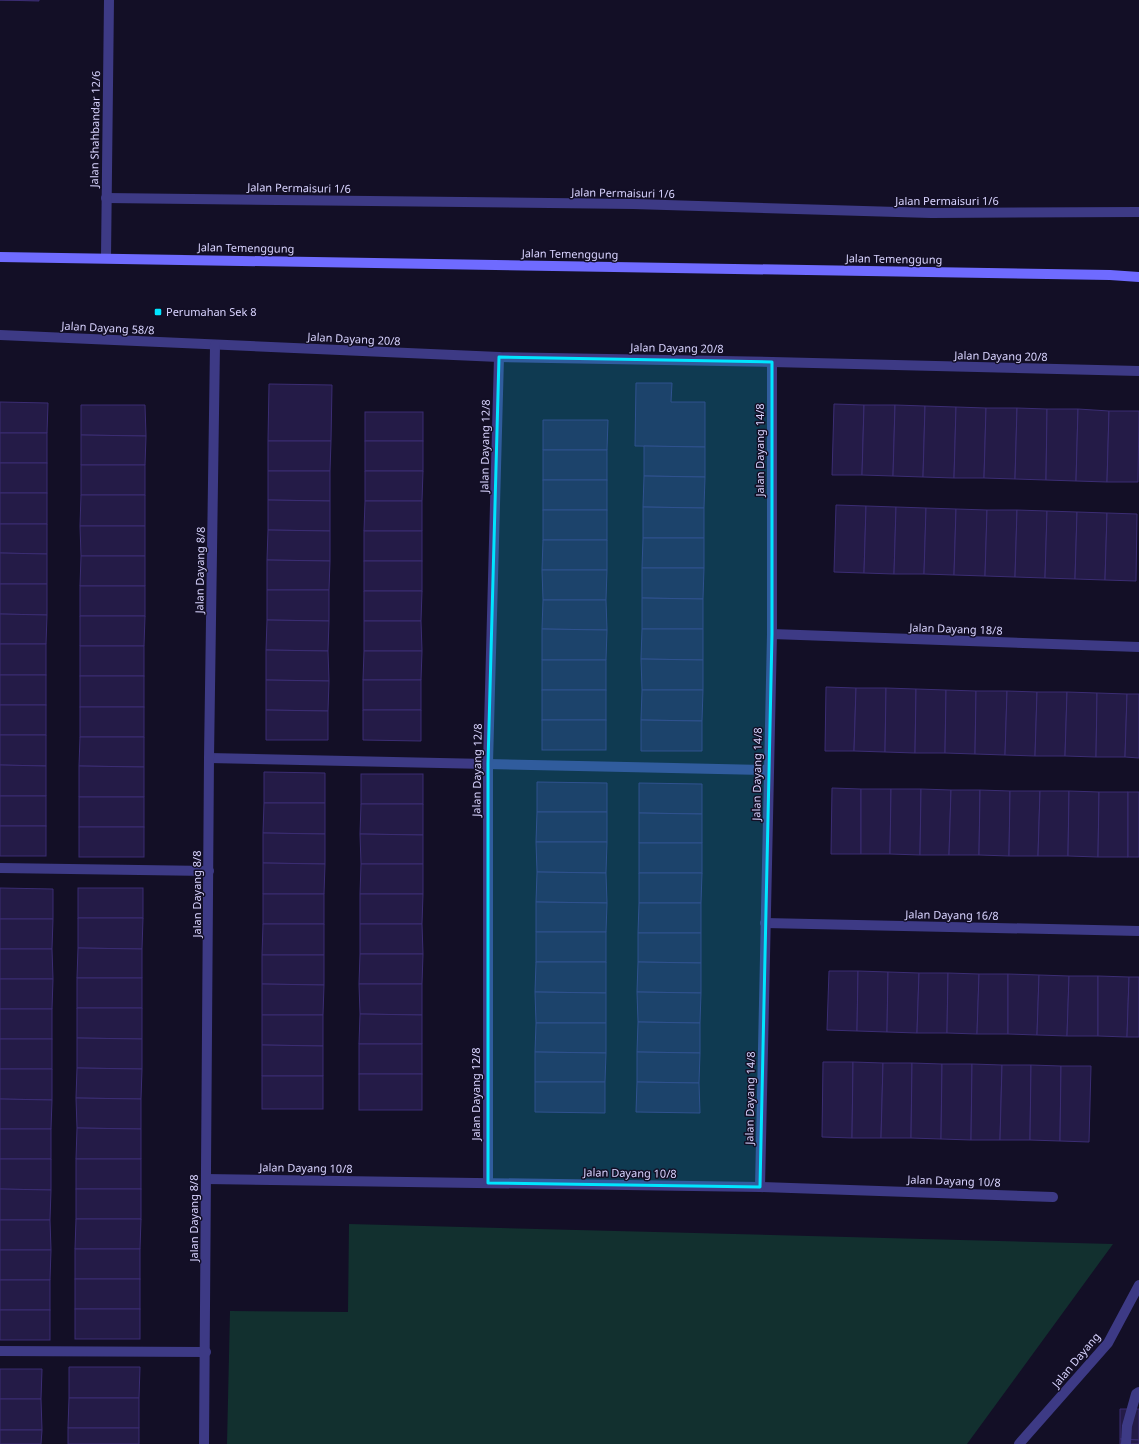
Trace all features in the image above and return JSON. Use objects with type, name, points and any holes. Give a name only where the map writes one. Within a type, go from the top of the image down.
[{"type":"street","name":"Jalan Shahbandar 12/6","points":[[106,258],[109,0]]},
{"type":"street","name":"Jalan Permaisuri 1/6","points":[[106,198],[633,204],[931,214],[1139,212]]},
{"type":"street","name":"Jalan Temenggung","points":[[0,257],[1110,275],[1139,277]]},
{"type":"street","name":"Jalan Dayang 58/8","points":[[0,335],[215,345]]},
{"type":"street","name":"Jalan Dayang 20/8","points":[[215,345],[499,358],[772,362],[1139,371]]},
{"type":"street","name":"Jalan Dayang 8/8","points":[[204,1444],[206,1352],[209,758],[215,345]]},
{"type":"street","name":"Jalan Dayang 12/8","points":[[488,1183],[488,763],[499,358]]},
{"type":"street","name":"Jalan Dayang 14/8","points":[[760,1187],[772,634],[772,362]]},
{"type":"street","name":"Jalan Dayang 18/8","points":[[772,634],[1139,648]]},
{"type":"street","points":[[209,758],[769,770]]},
{"type":"street","points":[[0,868],[209,871]]},
{"type":"street","name":"Jalan Dayang 16/8","points":[[765,923],[1139,931]]},
{"type":"street","name":"Jalan Dayang 10/8","points":[[206,1179],[760,1187],[1053,1196]]},
{"type":"street","name":"Jalan Dayang","points":[[1019,1444],[1108,1343],[1139,1284]]},
{"type":"street","points":[[0,1351],[206,1352]]},
{"type":"street","points":[[1126,1444],[1127,1426],[1136,1394],[1139,1392]]},
{"type":"highlighted area","points":[[499,357],[772,362],[772,634],[760,1187],[488,1183],[488,763]]},
{"type":"green space","points":[[349,1224],[1113,1244],[967,1444],[227,1444],[230,1311],[348,1312]]},
{"type":"building","points":[[0,0],[39,0],[39,1]]},
{"type":"building","points":[[636,383],[672,383],[671,402],[705,402],[705,447],[635,446]]},
{"type":"building","points":[[269,384],[332,385],[331,441],[268,441]]},
{"type":"building","points":[[0,402],[48,403],[47,433],[0,433]]},
{"type":"building","points":[[834,404],[864,405],[862,475],[832,475]]},
{"type":"building","points":[[81,405],[145,405],[146,436],[81,435]]},
{"type":"building","points":[[864,405],[895,405],[893,476],[862,475]]},
{"type":"building","points":[[895,405],[925,406],[923,477],[893,476]]},
{"type":"building","points":[[925,406],[956,407],[954,478],[923,477]]},
{"type":"building","points":[[956,407],[986,408],[984,478],[954,478]]},
{"type":"building","points":[[986,408],[1017,408],[1015,479],[984,478]]},
{"type":"building","points":[[1017,408],[1047,409],[1046,480],[1015,479]]},
{"type":"building","points":[[1047,409],[1078,409],[1076,481],[1046,480]]},
{"type":"building","points":[[1078,409],[1109,411],[1107,482],[1076,481]]},
{"type":"building","points":[[1109,411],[1139,411],[1138,482],[1107,482]]},
{"type":"building","points":[[365,412],[423,412],[423,441],[365,441]]},
{"type":"building","points":[[543,420],[608,420],[607,450],[543,450]]},
{"type":"building","points":[[0,433],[47,433],[47,463],[0,463]]},
{"type":"building","points":[[81,435],[146,436],[145,465],[81,465]]},
{"type":"building","points":[[268,441],[331,441],[330,471],[268,471]]},
{"type":"building","points":[[365,441],[423,441],[423,471],[365,471]]},
{"type":"building","points":[[644,446],[705,447],[705,477],[644,476]]},
{"type":"building","points":[[543,450],[607,450],[607,480],[543,480]]},
{"type":"building","points":[[0,463],[47,463],[47,493],[0,493]]},
{"type":"building","points":[[81,465],[145,465],[145,495],[81,495]]},
{"type":"building","points":[[268,471],[330,471],[330,501],[268,500]]},
{"type":"building","points":[[365,471],[423,471],[422,501],[365,501]]},
{"type":"building","points":[[644,476],[705,477],[704,508],[643,507]]},
{"type":"building","points":[[543,480],[607,480],[607,510],[543,510]]},
{"type":"building","points":[[0,493],[47,493],[47,524],[0,524]]},
{"type":"building","points":[[81,495],[145,495],[145,526],[80,526]]},
{"type":"building","points":[[268,500],[330,501],[330,531],[268,530]]},
{"type":"building","points":[[365,501],[422,501],[422,531],[364,531]]},
{"type":"building","points":[[836,505],[866,506],[864,573],[834,572]]},
{"type":"building","points":[[866,506],[896,507],[894,574],[864,573]]},
{"type":"building","points":[[643,507],[704,508],[704,538],[643,538]]},
{"type":"building","points":[[896,507],[926,508],[924,574],[894,574]]},
{"type":"building","points":[[926,508],[956,509],[954,575],[924,574]]},
{"type":"building","points":[[956,509],[987,510],[985,576],[954,575]]},
{"type":"building","points":[[543,510],[607,510],[607,540],[543,540]]},
{"type":"building","points":[[987,510],[1017,510],[1015,577],[985,576]]},
{"type":"building","points":[[1017,510],[1047,511],[1045,578],[1015,577]]},
{"type":"building","points":[[1047,511],[1077,512],[1075,579],[1045,578]]},
{"type":"building","points":[[1077,512],[1107,513],[1105,580],[1075,579]]},
{"type":"building","points":[[1107,513],[1137,514],[1136,581],[1105,580]]},
{"type":"building","points":[[0,524],[47,524],[47,554],[0,553]]},
{"type":"building","points":[[80,526],[145,526],[145,556],[81,556]]},
{"type":"building","points":[[268,530],[330,531],[330,561],[267,560]]},
{"type":"building","points":[[364,531],[422,531],[422,561],[364,561]]},
{"type":"building","points":[[643,538],[704,538],[704,568],[642,568]]},
{"type":"building","points":[[543,540],[607,540],[607,570],[542,570]]},
{"type":"building","points":[[0,553],[47,554],[47,584],[0,584]]},
{"type":"building","points":[[81,556],[145,556],[145,586],[80,586]]},
{"type":"building","points":[[267,560],[330,561],[329,590],[267,590]]},
{"type":"building","points":[[364,561],[422,561],[422,591],[364,591]]},
{"type":"building","points":[[642,568],[704,568],[703,599],[642,598]]},
{"type":"building","points":[[542,570],[607,570],[606,600],[543,600]]},
{"type":"building","points":[[0,584],[47,584],[47,615],[0,614]]},
{"type":"building","points":[[80,586],[145,586],[145,616],[80,616]]},
{"type":"building","points":[[267,590],[329,590],[329,621],[267,620]]},
{"type":"building","points":[[364,591],[422,591],[421,621],[364,621]]},
{"type":"building","points":[[642,598],[703,599],[703,629],[642,629]]},
{"type":"building","points":[[543,600],[606,600],[607,630],[542,629]]},
{"type":"building","points":[[0,614],[47,615],[46,644],[0,644]]},
{"type":"building","points":[[80,616],[145,616],[144,646],[80,646]]},
{"type":"building","points":[[267,620],[329,621],[328,651],[266,650]]},
{"type":"building","points":[[364,621],[421,621],[422,651],[364,651]]},
{"type":"building","points":[[542,629],[607,630],[606,660],[542,660]]},
{"type":"building","points":[[642,629],[703,629],[703,660],[641,659]]},
{"type":"building","points":[[0,644],[46,644],[46,675],[0,675]]},
{"type":"building","points":[[80,646],[144,646],[144,676],[80,676]]},
{"type":"building","points":[[266,650],[328,651],[329,681],[266,680]]},
{"type":"building","points":[[364,651],[422,651],[421,680],[363,680]]},
{"type":"building","points":[[641,659],[703,660],[703,690],[642,690]]},
{"type":"building","points":[[542,660],[606,660],[606,690],[542,690]]},
{"type":"building","points":[[0,675],[46,675],[46,705],[0,705]]},
{"type":"building","points":[[80,676],[144,676],[144,707],[80,707]]},
{"type":"building","points":[[266,680],[329,681],[328,711],[266,710]]},
{"type":"building","points":[[363,680],[421,680],[421,710],[363,710]]},
{"type":"building","points":[[826,687],[856,688],[854,751],[825,751]]},
{"type":"building","points":[[856,688],[886,688],[885,752],[854,751]]},
{"type":"building","points":[[886,688],[916,689],[915,753],[885,752]]},
{"type":"building","points":[[916,689],[946,690],[945,753],[915,753]]},
{"type":"building","points":[[542,690],[606,690],[606,720],[542,720]]},
{"type":"building","points":[[642,690],[703,690],[702,721],[641,720]]},
{"type":"building","points":[[946,690],[976,691],[975,754],[945,753]]},
{"type":"building","points":[[976,691],[1007,691],[1005,755],[975,754]]},
{"type":"building","points":[[1007,691],[1037,692],[1035,756],[1005,755]]},
{"type":"building","points":[[1037,692],[1067,692],[1065,756],[1035,756]]},
{"type":"building","points":[[1067,692],[1097,693],[1096,757],[1065,756]]},
{"type":"building","points":[[1097,693],[1127,694],[1125,757],[1096,757]]},
{"type":"building","points":[[1127,694],[1139,694],[1139,758],[1125,757]]},
{"type":"building","points":[[0,705],[46,705],[46,735],[0,735]]},
{"type":"building","points":[[80,707],[144,707],[144,737],[80,737]]},
{"type":"building","points":[[266,710],[328,711],[328,740],[266,740]]},
{"type":"building","points":[[363,710],[421,710],[421,741],[363,740]]},
{"type":"building","points":[[542,720],[606,720],[606,750],[542,750]]},
{"type":"building","points":[[641,720],[702,721],[702,751],[641,751]]},
{"type":"building","points":[[0,735],[46,735],[46,766],[0,765]]},
{"type":"building","points":[[80,737],[144,737],[144,767],[79,766]]},
{"type":"building","points":[[0,765],[46,766],[46,796],[0,796]]},
{"type":"building","points":[[79,766],[144,767],[144,797],[79,797]]},
{"type":"building","points":[[264,772],[325,773],[325,803],[264,803]]},
{"type":"building","points":[[361,774],[423,774],[423,804],[361,804]]},
{"type":"building","points":[[537,782],[607,783],[607,812],[537,812]]},
{"type":"building","points":[[639,783],[702,784],[702,814],[639,813]]},
{"type":"building","points":[[832,788],[861,789],[861,854],[831,854]]},
{"type":"building","points":[[861,789],[891,789],[890,854],[861,854]]},
{"type":"building","points":[[891,789],[921,789],[920,855],[890,854]]},
{"type":"building","points":[[921,789],[951,790],[949,855],[920,855]]},
{"type":"building","points":[[951,790],[980,790],[979,855],[949,855]]},
{"type":"building","points":[[980,790],[1010,791],[1009,856],[979,855]]},
{"type":"building","points":[[1010,791],[1040,791],[1038,856],[1009,856]]},
{"type":"building","points":[[1040,791],[1069,791],[1068,856],[1038,856]]},
{"type":"building","points":[[1069,791],[1099,792],[1098,857],[1068,856]]},
{"type":"building","points":[[1099,792],[1128,792],[1128,857],[1098,857]]},
{"type":"building","points":[[1128,792],[1139,792],[1139,857],[1128,857]]},
{"type":"building","points":[[0,796],[46,796],[46,826],[0,826]]},
{"type":"building","points":[[79,797],[144,797],[144,827],[79,827]]},
{"type":"building","points":[[264,803],[325,803],[325,834],[263,833]]},
{"type":"building","points":[[361,804],[423,804],[423,835],[360,834]]},
{"type":"building","points":[[537,812],[607,812],[607,842],[536,842]]},
{"type":"building","points":[[639,813],[702,814],[702,843],[639,843]]},
{"type":"building","points":[[0,826],[46,826],[46,856],[0,856]]},
{"type":"building","points":[[79,827],[144,827],[144,857],[79,857]]},
{"type":"building","points":[[263,833],[325,834],[325,864],[263,863]]},
{"type":"building","points":[[360,834],[423,835],[423,864],[361,864]]},
{"type":"building","points":[[536,842],[607,842],[606,873],[537,872]]},
{"type":"building","points":[[639,843],[702,843],[702,873],[639,873]]},
{"type":"building","points":[[263,863],[325,864],[324,894],[263,894]]},
{"type":"building","points":[[361,864],[423,864],[423,894],[360,894]]},
{"type":"building","points":[[537,872],[606,873],[607,903],[536,902]]},
{"type":"building","points":[[639,873],[702,873],[701,903],[639,903]]},
{"type":"building","points":[[0,888],[53,889],[53,919],[0,919]]},
{"type":"building","points":[[78,888],[143,888],[143,918],[78,918]]},
{"type":"building","points":[[263,894],[324,894],[324,924],[263,924]]},
{"type":"building","points":[[360,894],[423,894],[422,924],[360,924]]},
{"type":"building","points":[[536,902],[607,903],[606,932],[536,932]]},
{"type":"building","points":[[639,903],[701,903],[701,933],[638,933]]},
{"type":"building","points":[[78,918],[143,918],[142,949],[78,948]]},
{"type":"building","points":[[0,919],[53,919],[52,949],[0,949]]},
{"type":"building","points":[[263,924],[324,924],[324,955],[262,955]]},
{"type":"building","points":[[360,924],[422,924],[423,954],[360,954]]},
{"type":"building","points":[[536,932],[606,932],[606,962],[536,962]]},
{"type":"building","points":[[638,933],[701,933],[701,963],[638,962]]},
{"type":"building","points":[[78,948],[142,949],[142,978],[77,978]]},
{"type":"building","points":[[0,949],[52,949],[53,979],[0,979]]},
{"type":"building","points":[[360,954],[423,954],[422,984],[359,984]]},
{"type":"building","points":[[262,955],[324,955],[324,985],[262,984]]},
{"type":"building","points":[[536,962],[606,962],[606,993],[535,992]]},
{"type":"building","points":[[638,962],[701,963],[701,993],[637,992]]},
{"type":"building","points":[[829,971],[858,971],[857,1031],[827,1030]]},
{"type":"building","points":[[858,971],[888,972],[887,1032],[857,1031]]},
{"type":"building","points":[[888,972],[919,973],[917,1033],[887,1032]]},
{"type":"building","points":[[919,973],[948,973],[947,1033],[917,1033]]},
{"type":"building","points":[[948,973],[979,974],[977,1034],[947,1033]]},
{"type":"building","points":[[979,974],[1008,974],[1008,1034],[977,1034]]},
{"type":"building","points":[[1008,974],[1039,975],[1037,1035],[1008,1034]]},
{"type":"building","points":[[1039,975],[1069,976],[1067,1036],[1037,1035]]},
{"type":"building","points":[[1069,976],[1098,976],[1098,1036],[1067,1036]]},
{"type":"building","points":[[1098,976],[1129,977],[1127,1037],[1098,1036]]},
{"type":"building","points":[[1129,977],[1139,977],[1139,1037],[1127,1037]]},
{"type":"building","points":[[77,978],[142,978],[142,1008],[77,1008]]},
{"type":"building","points":[[0,979],[53,979],[52,1009],[0,1009]]},
{"type":"building","points":[[262,984],[324,985],[323,1015],[262,1015]]},
{"type":"building","points":[[359,984],[422,984],[422,1015],[360,1014]]},
{"type":"building","points":[[535,992],[606,993],[606,1023],[536,1023]]},
{"type":"building","points":[[637,992],[701,993],[700,1023],[638,1022]]},
{"type":"building","points":[[77,1008],[142,1008],[142,1039],[77,1038]]},
{"type":"building","points":[[0,1009],[52,1009],[52,1039],[0,1039]]},
{"type":"building","points":[[360,1014],[422,1015],[422,1044],[359,1044]]},
{"type":"building","points":[[262,1015],[323,1015],[323,1046],[262,1045]]},
{"type":"building","points":[[638,1022],[700,1023],[700,1053],[637,1052]]},
{"type":"building","points":[[536,1023],[606,1023],[606,1053],[535,1052]]},
{"type":"building","points":[[77,1038],[142,1039],[142,1069],[77,1068]]},
{"type":"building","points":[[0,1039],[52,1039],[52,1069],[0,1069]]},
{"type":"building","points":[[359,1044],[422,1044],[422,1074],[359,1074]]},
{"type":"building","points":[[262,1045],[323,1046],[323,1076],[262,1076]]},
{"type":"building","points":[[535,1052],[606,1053],[605,1082],[535,1082]]},
{"type":"building","points":[[637,1052],[700,1053],[699,1083],[637,1082]]},
{"type":"building","points":[[823,1062],[853,1062],[852,1138],[822,1137]]},
{"type":"building","points":[[853,1062],[883,1063],[881,1138],[852,1138]]},
{"type":"building","points":[[883,1063],[912,1063],[911,1138],[881,1138]]},
{"type":"building","points":[[912,1063],[942,1064],[941,1139],[911,1138]]},
{"type":"building","points":[[942,1064],[972,1064],[971,1140],[941,1139]]},
{"type":"building","points":[[972,1064],[1002,1065],[1000,1140],[971,1140]]},
{"type":"building","points":[[1002,1065],[1031,1065],[1030,1140],[1000,1140]]},
{"type":"building","points":[[1031,1065],[1061,1066],[1060,1141],[1030,1140]]},
{"type":"building","points":[[1061,1066],[1091,1066],[1089,1142],[1060,1141]]},
{"type":"building","points":[[77,1068],[142,1069],[141,1099],[76,1098]]},
{"type":"building","points":[[0,1069],[52,1069],[52,1100],[0,1099]]},
{"type":"building","points":[[359,1074],[422,1074],[422,1110],[359,1110]]},
{"type":"building","points":[[262,1076],[323,1076],[323,1109],[262,1109]]},
{"type":"building","points":[[535,1082],[605,1082],[605,1113],[535,1112]]},
{"type":"building","points":[[637,1082],[699,1083],[700,1113],[636,1112]]},
{"type":"building","points":[[76,1098],[141,1099],[141,1129],[77,1128]]},
{"type":"building","points":[[0,1099],[52,1100],[51,1129],[0,1129]]},
{"type":"building","points":[[77,1128],[141,1129],[141,1159],[76,1159]]},
{"type":"building","points":[[0,1129],[51,1129],[51,1159],[0,1159]]},
{"type":"building","points":[[0,1159],[51,1159],[51,1190],[0,1189]]},
{"type":"building","points":[[76,1159],[141,1159],[141,1189],[76,1189]]},
{"type":"building","points":[[0,1189],[51,1190],[50,1220],[0,1220]]},
{"type":"building","points":[[76,1189],[141,1189],[141,1219],[76,1219]]},
{"type":"building","points":[[76,1219],[141,1219],[140,1249],[75,1249]]},
{"type":"building","points":[[0,1220],[50,1220],[51,1250],[0,1250]]},
{"type":"building","points":[[75,1249],[140,1249],[140,1279],[75,1279]]},
{"type":"building","points":[[0,1250],[51,1250],[50,1280],[0,1280]]},
{"type":"building","points":[[75,1279],[140,1279],[140,1309],[75,1309]]},
{"type":"building","points":[[0,1280],[50,1280],[50,1310],[0,1310]]},
{"type":"building","points":[[75,1309],[140,1309],[140,1339],[75,1339]]},
{"type":"building","points":[[0,1310],[50,1310],[50,1340],[0,1340]]},
{"type":"building","points":[[69,1367],[140,1367],[139,1398],[69,1398]]},
{"type":"building","points":[[0,1369],[42,1369],[41,1399],[0,1399]]},
{"type":"building","points":[[69,1398],[139,1398],[139,1428],[68,1428]]},
{"type":"building","points":[[0,1399],[41,1399],[42,1430],[0,1430]]},
{"type":"building","points":[[1120,1409],[1139,1409],[1139,1440],[1120,1439]]},
{"type":"building","points":[[68,1428],[139,1428],[139,1444],[68,1444]]},
{"type":"building","points":[[0,1430],[42,1430],[41,1444],[0,1444]]},
{"type":"building","points":[[1120,1439],[1139,1440],[1139,1444],[1120,1444]]},
{"type":"place","name":"Perumahan Sek 8","points":[[158,312]]}]
